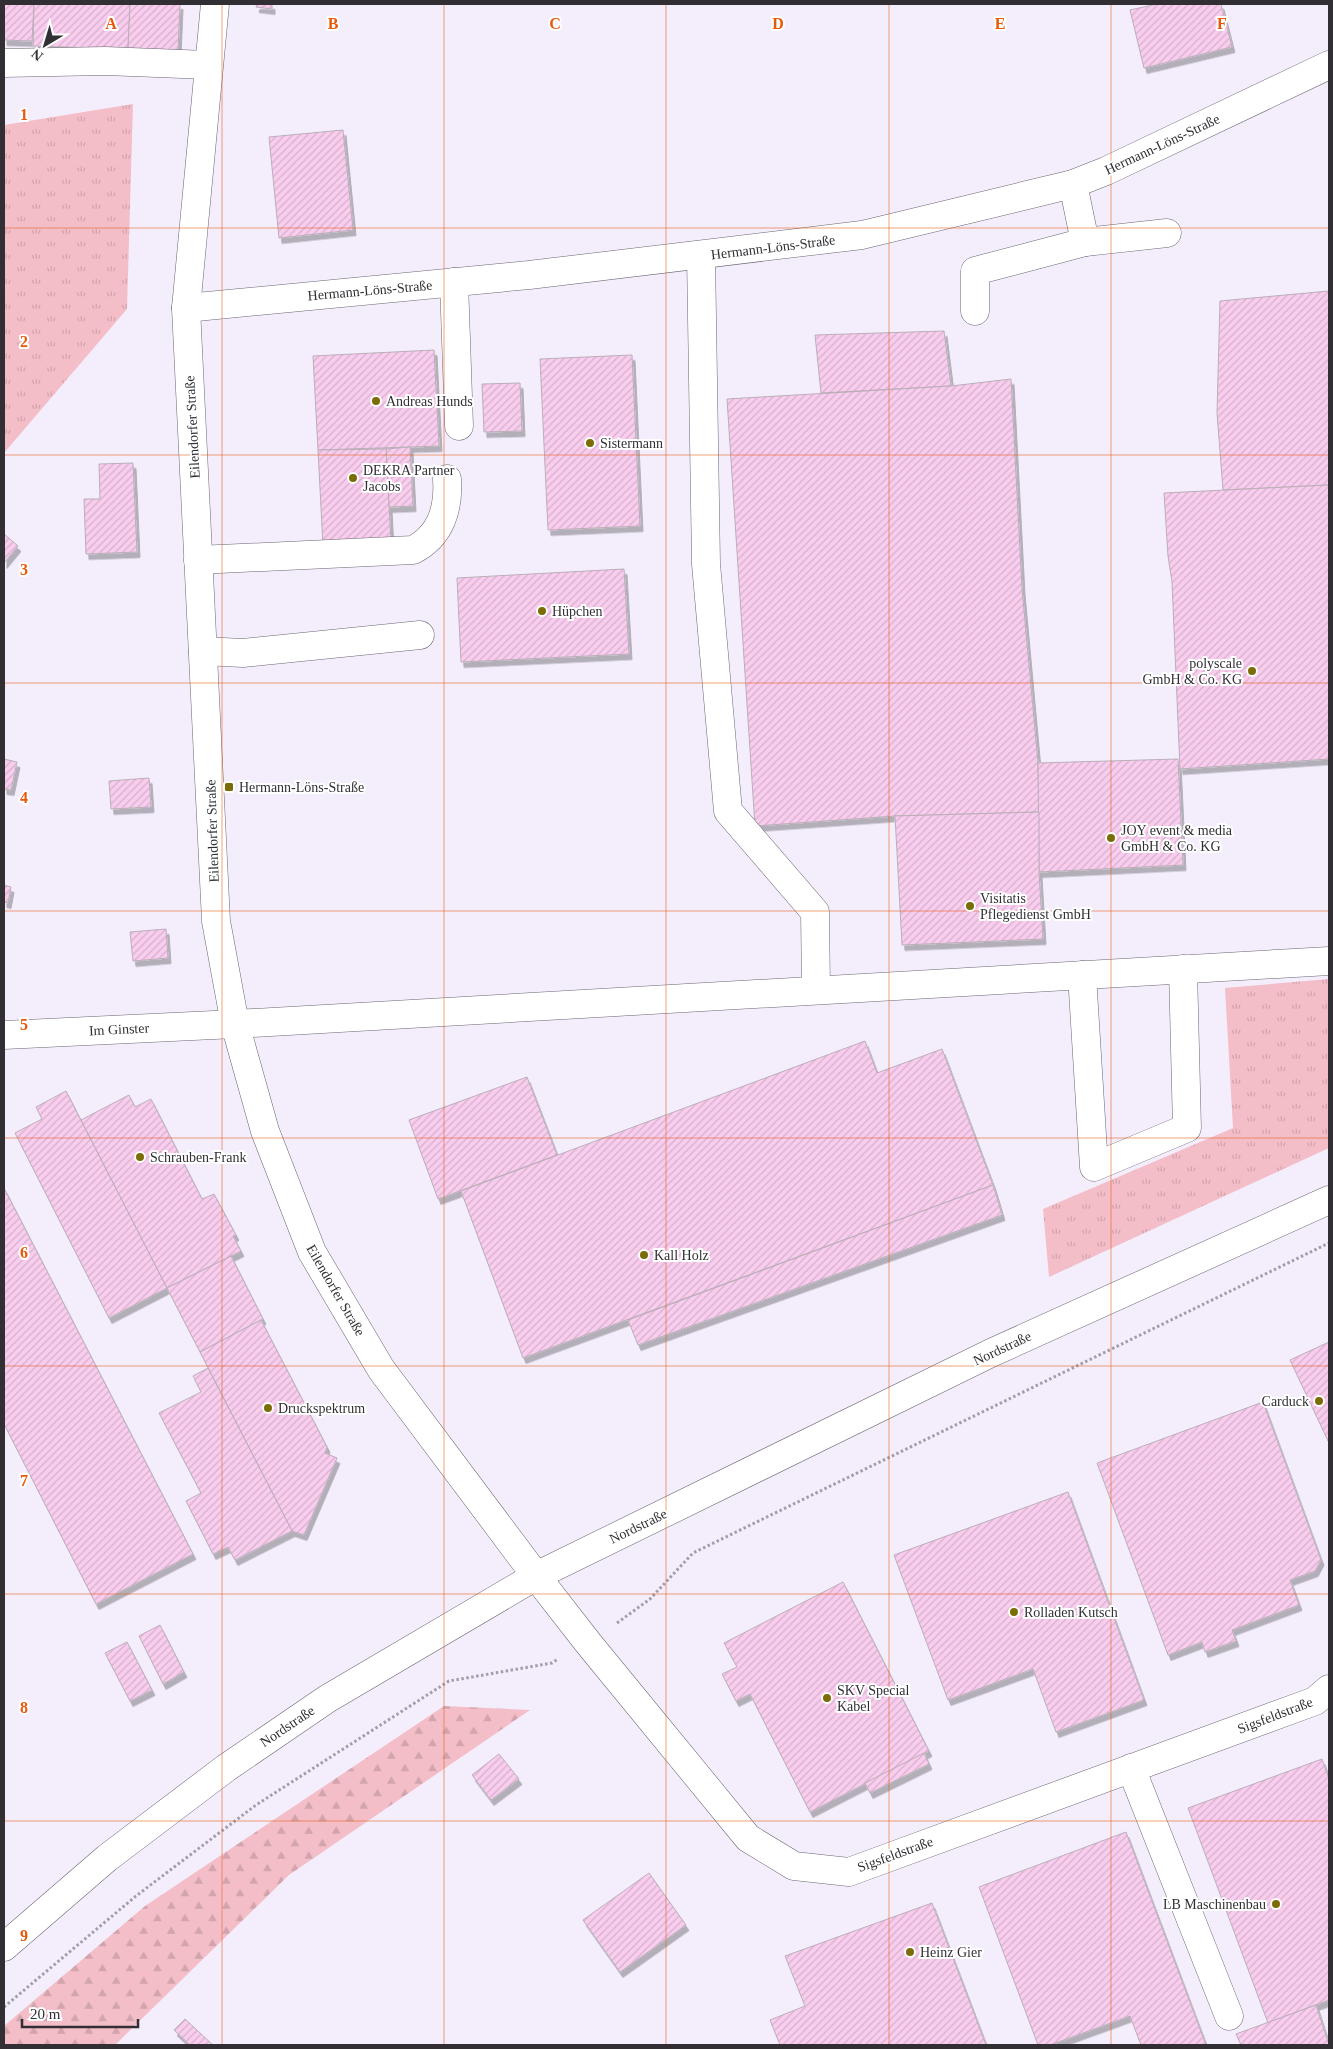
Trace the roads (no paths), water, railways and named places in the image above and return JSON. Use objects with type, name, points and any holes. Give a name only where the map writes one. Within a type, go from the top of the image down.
[{"type":"street","name":"Eilendorfer Straße","points":[[215,4],[186,308],[216,921],[235,1024],[265,1131],[312,1252],[381,1368],[536,1576]]},
{"type":"street","points":[[4,63],[105,61],[208,65]]},
{"type":"street","name":"Hermann-Löns-Straße","points":[[186,308],[701,256],[862,235],[1073,184],[1106,171],[1329,65]]},
{"type":"street","points":[[1073,184],[1085,242]]},
{"type":"street","points":[[975,310],[975,271],[1085,242],[1167,233]]},
{"type":"street","points":[[701,256],[706,564],[728,811],[815,912],[816,990]]},
{"type":"street","points":[[454,282],[459,426]]},
{"type":"street","points":[[198,560],[413,550],[423,545],[437,530],[444,515],[448,497],[447,478]]},
{"type":"street","points":[[203,651],[243,653],[420,635]]},
{"type":"street","name":"Im Ginster","points":[[4,1035],[235,1024],[1329,960]]},
{"type":"street","points":[[1082,975],[1094,1167],[1187,1128],[1183,969]]},
{"type":"street","name":"Nordstraße","points":[[4,1947],[107,1858],[226,1768],[327,1699],[536,1576],[991,1353],[1329,1200]]},
{"type":"street","name":"Sigsfeldstraße","points":[[536,1576],[589,1644],[748,1838],[794,1866],[849,1872],[1315,1701],[1329,1689]]},
{"type":"street","points":[[1131,1768],[1229,2016]]},
{"type":"place","name":"Andreas Hunds","points":[[376,401]]},
{"type":"place","name":"Sistermann","points":[[590,443]]},
{"type":"place","name":"DEKRA Partner Jacobs","points":[[353,478]]},
{"type":"place","name":"Hüpchen","points":[[542,611]]},
{"type":"place","name":"polyscale GmbH & Co. KG","points":[[1252,671]]},
{"type":"place","name":"Hermann-Löns-Straße","points":[[229,787]]},
{"type":"place","name":"JOY event & media GmbH & Co. KG","points":[[1111,838]]},
{"type":"place","name":"Visitatis Pflegedienst GmbH","points":[[970,906]]},
{"type":"place","name":"Schrauben-Frank","points":[[140,1157]]},
{"type":"place","name":"Kall Holz","points":[[644,1255]]},
{"type":"place","name":"Carduck","points":[[1319,1401]]},
{"type":"place","name":"Druckspektrum","points":[[268,1408]]},
{"type":"place","name":"Rolladen Kutsch","points":[[1014,1612]]},
{"type":"place","name":"SKV Special Kabel","points":[[827,1698]]},
{"type":"place","name":"LB Maschinenbau","points":[[1276,1904]]},
{"type":"place","name":"Heinz Gier","points":[[910,1952]]}]
